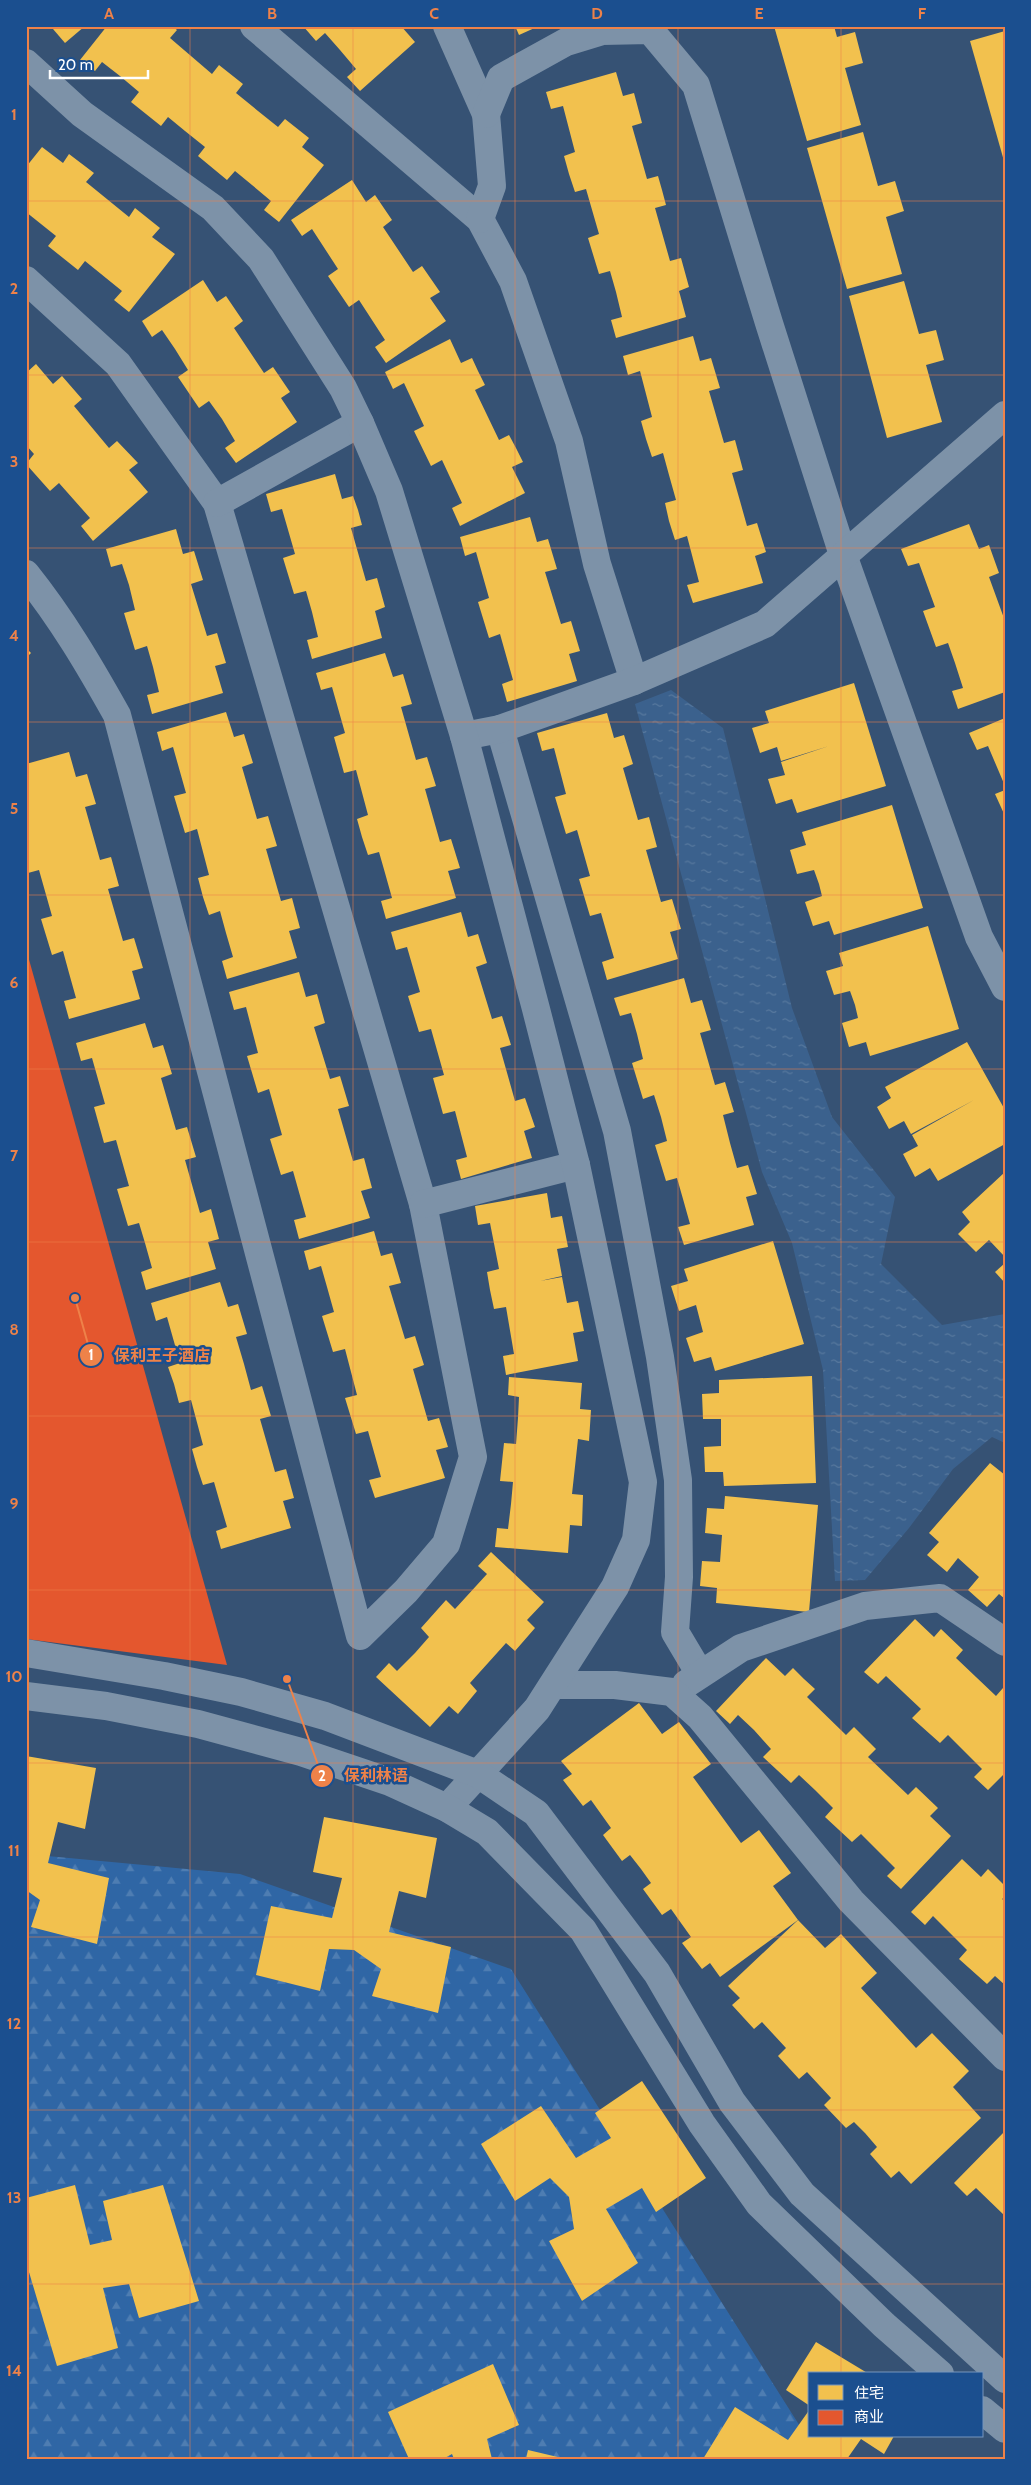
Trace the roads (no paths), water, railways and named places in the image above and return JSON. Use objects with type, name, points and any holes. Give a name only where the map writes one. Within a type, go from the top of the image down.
[{"type":"street","points":[[254,26],[480,219],[513,281],[565,431],[596,564],[634,681]]},
{"type":"street","points":[[447,26],[486,114],[492,186],[480,219]]},
{"type":"street","points":[[486,114],[502,78],[566,42],[602,31],[650,30],[696,85],[843,555],[979,937],[1005,987]]},
{"type":"street","points":[[26,63],[82,114],[213,208],[261,259],[343,388],[390,491],[464,736],[576,1165],[643,1482],[636,1540],[615,1587],[554,1685],[537,1709],[447,1808]]},
{"type":"street","points":[[26,280],[118,364],[217,502],[423,1204],[473,1457],[446,1544],[406,1591],[360,1636],[116,715],[85,657],[56,612],[26,574]]},
{"type":"street","points":[[464,736],[500,729],[634,681],[765,624],[1005,415]]},
{"type":"street","points":[[217,502],[360,423]]},
{"type":"street","points":[[500,729],[617,1131],[660,1356],[678,1480],[679,1577],[675,1632],[700,1674]]},
{"type":"street","points":[[423,1204],[576,1165]]},
{"type":"street","points":[[672,1692],[741,1648],[864,1606],[940,1598],[1005,1642]]},
{"type":"street","points":[[26,1653],[164,1676],[241,1692],[325,1716],[478,1774],[536,1813],[586,1876],[657,1973],[732,2102],[802,2194],[1005,2379]]},
{"type":"street","points":[[554,1685],[615,1685],[672,1692],[700,1717],[851,1901],[1005,2057]]},
{"type":"street","points":[[26,1696],[106,1706],[198,1724],[301,1752],[390,1782],[447,1808],[487,1832],[583,1930],[702,2124],[759,2204],[884,2325],[938,2372]]},
{"type":"street","points":[[984,2412],[1005,2429]]},
{"type":"water","points":[[671,690],[723,728],[792,1008],[832,1117],[895,1197],[881,1264],[942,1325],[1005,1314],[1005,1443],[992,1437],[953,1469],[909,1528],[865,1580],[835,1581],[823,1370],[792,1243],[762,1172],[635,704]]},
{"type":"place","name":"保利王子酒店","points":[[75,1298]]},
{"type":"place","name":"保利林语","points":[[287,1679]]}]
